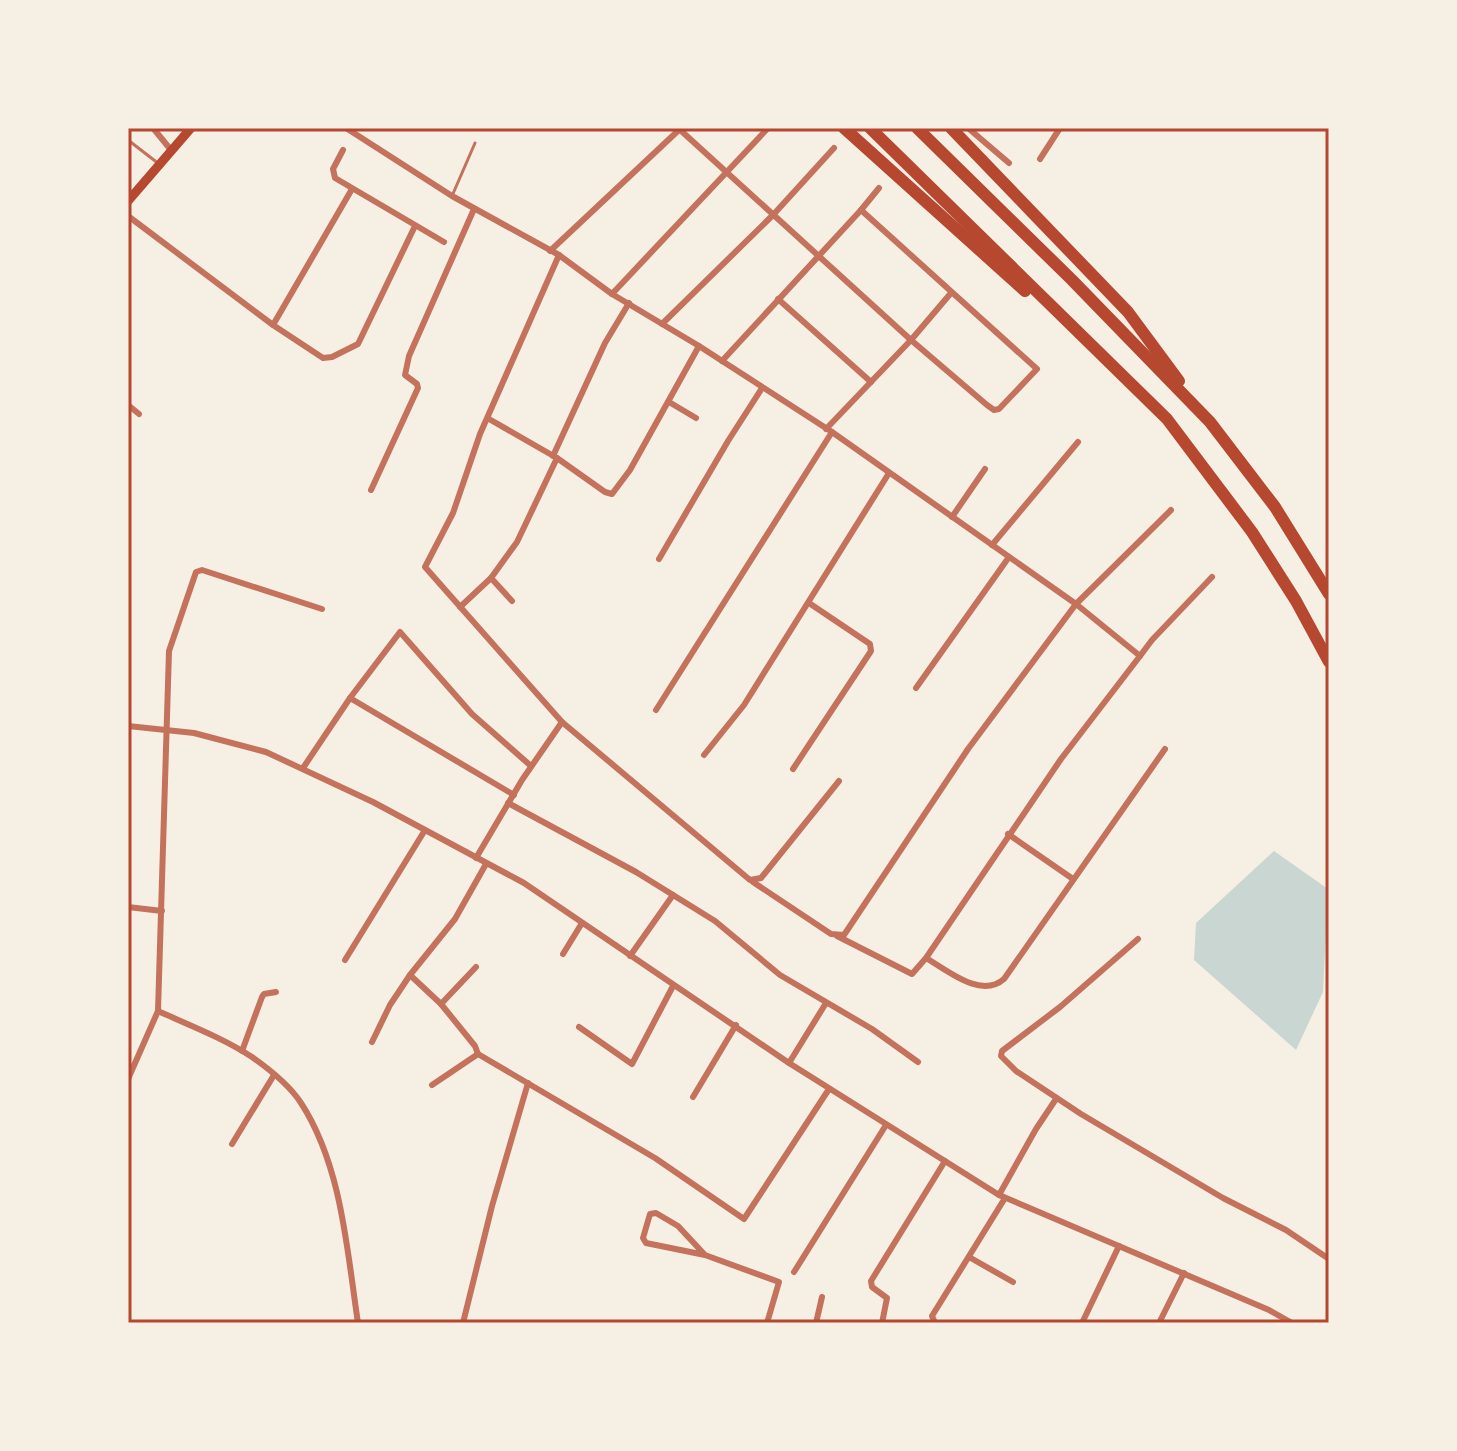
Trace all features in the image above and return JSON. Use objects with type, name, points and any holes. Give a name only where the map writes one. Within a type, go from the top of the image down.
[{"type":"highway","points":[[844,128],[1167,419]]},
{"type":"highway","points":[[870,128],[1167,419],[1252,532],[1296,601],[1329,662]]},
{"type":"highway","points":[[917,128],[1072,280],[1210,422]]},
{"type":"highway","points":[[951,128],[1128,312],[1275,507],[1329,594]]},
{"type":"main road","points":[[128,201],[191,128]]},
{"type":"street","points":[[153,128],[171,150]]},
{"type":"street","points":[[346,128],[452,196],[559,255],[612,294],[699,346],[829,431],[1076,604],[1140,656]]},
{"type":"street","points":[[550,251],[679,128],[911,340],[994,410],[1000,408],[1037,369],[861,210]]},
{"type":"street","points":[[612,294],[768,128]]},
{"type":"street","points":[[968,128],[1009,163]]},
{"type":"street","points":[[1040,159],[1060,128]]},
{"type":"street","points":[[662,324],[773,215],[834,148]]},
{"type":"street","points":[[343,150],[333,175],[444,242]]},
{"type":"street","points":[[722,361],[879,188]]},
{"type":"street","points":[[273,325],[352,189]]},
{"type":"street","points":[[371,490],[418,388],[405,375],[409,356],[474,209]]},
{"type":"street","points":[[128,216],[273,325],[323,358],[354,347],[360,340],[415,226]]},
{"type":"street","points":[[559,255],[480,434],[453,513],[425,567],[562,722],[748,878],[836,935],[912,974],[1061,759],[1152,640],[1212,577]]},
{"type":"street","points":[[656,710],[829,431],[951,293]]},
{"type":"street","points":[[778,299],[871,382]]},
{"type":"street","points":[[460,607],[491,578],[517,542],[605,343],[629,303]]},
{"type":"street","points":[[489,419],[612,494],[630,470],[699,346]]},
{"type":"street","points":[[659,559],[762,388]]},
{"type":"street","points":[[669,402],[696,418]]},
{"type":"street","points":[[128,405],[139,414]]},
{"type":"street","points":[[992,545],[1078,442]]},
{"type":"street","points":[[952,517],[985,469]]},
{"type":"street","points":[[704,755],[744,705],[889,473]]},
{"type":"street","points":[[836,935],[845,934],[968,749],[1076,604],[1171,510]]},
{"type":"street","points":[[916,688],[1009,557]]},
{"type":"street","points":[[128,1079],[158,1011],[171,644],[198,571],[222,575],[322,609]]},
{"type":"street","points":[[491,578],[512,601]]},
{"type":"street","points":[[793,769],[871,651],[870,644],[809,603]]},
{"type":"street","points":[[303,768],[400,632],[462,704],[531,766]]},
{"type":"street","points":[[350,698],[514,795]]},
{"type":"street","points":[[476,858],[531,766],[562,722]]},
{"type":"street","points":[[128,726],[166,729],[266,752],[425,830],[524,883],[789,1063],[1002,1196],[1269,1310],[1292,1323]]},
{"type":"street","points":[[926,958],[974,985],[995,987],[1004,979],[1165,749]]},
{"type":"street","points":[[748,878],[756,881],[761,878],[839,781]]},
{"type":"street","points":[[508,803],[636,872],[715,921],[780,975],[872,1029],[918,1062]]},
{"type":"street","points":[[345,960],[425,830]]},
{"type":"street","points":[[1008,834],[1073,879]]},
{"type":"street","points":[[372,1042],[390,1005],[455,919],[486,864]]},
{"type":"street","points":[[630,956],[673,895]]},
{"type":"street","points":[[128,907],[162,911]]},
{"type":"street","points":[[563,954],[582,923]]},
{"type":"street","points":[[1138,939],[1060,1007],[1000,1053],[1016,1071],[1056,1099],[1202,1187],[1286,1230],[1329,1259]]},
{"type":"street","points":[[441,1004],[476,967]]},
{"type":"street","points":[[410,975],[441,1004],[478,1054],[655,1158],[744,1219],[829,1089]]},
{"type":"street","points":[[579,1027],[632,1064],[673,986]]},
{"type":"street","points":[[242,1051],[262,997],[276,992]]},
{"type":"street","points":[[789,1063],[826,1003]]},
{"type":"street","points":[[158,1011],[242,1051],[274,1075],[301,1102],[330,1172],[346,1245],[358,1323]]},
{"type":"street","points":[[693,1097],[736,1025]]},
{"type":"street","points":[[432,1085],[478,1054]]},
{"type":"street","points":[[232,1144],[274,1075]]},
{"type":"street","points":[[463,1323],[492,1206],[528,1083]]},
{"type":"street","points":[[935,1323],[931,1317],[969,1257],[1036,1129],[1056,1099]]},
{"type":"street","points":[[794,1272],[886,1125]]},
{"type":"street","points":[[882,1323],[888,1300],[872,1287],[871,1281],[945,1161]]},
{"type":"street","points":[[705,1255],[678,1226],[656,1213],[650,1214],[643,1238],[646,1243],[705,1255],[779,1282],[767,1323]]},
{"type":"street","points":[[1082,1323],[1119,1246]]},
{"type":"street","points":[[969,1257],[1013,1282]]},
{"type":"street","points":[[1159,1323],[1184,1273]]},
{"type":"street","points":[[816,1323],[822,1297]]},
{"type":"lane","points":[[128,140],[159,164]]},
{"type":"lane","points":[[452,196],[475,143]]},
{"type":"shaded area","points":[[1274,851],[1328,889],[1323,992],[1296,1050],[1194,960],[1196,923]]}]
